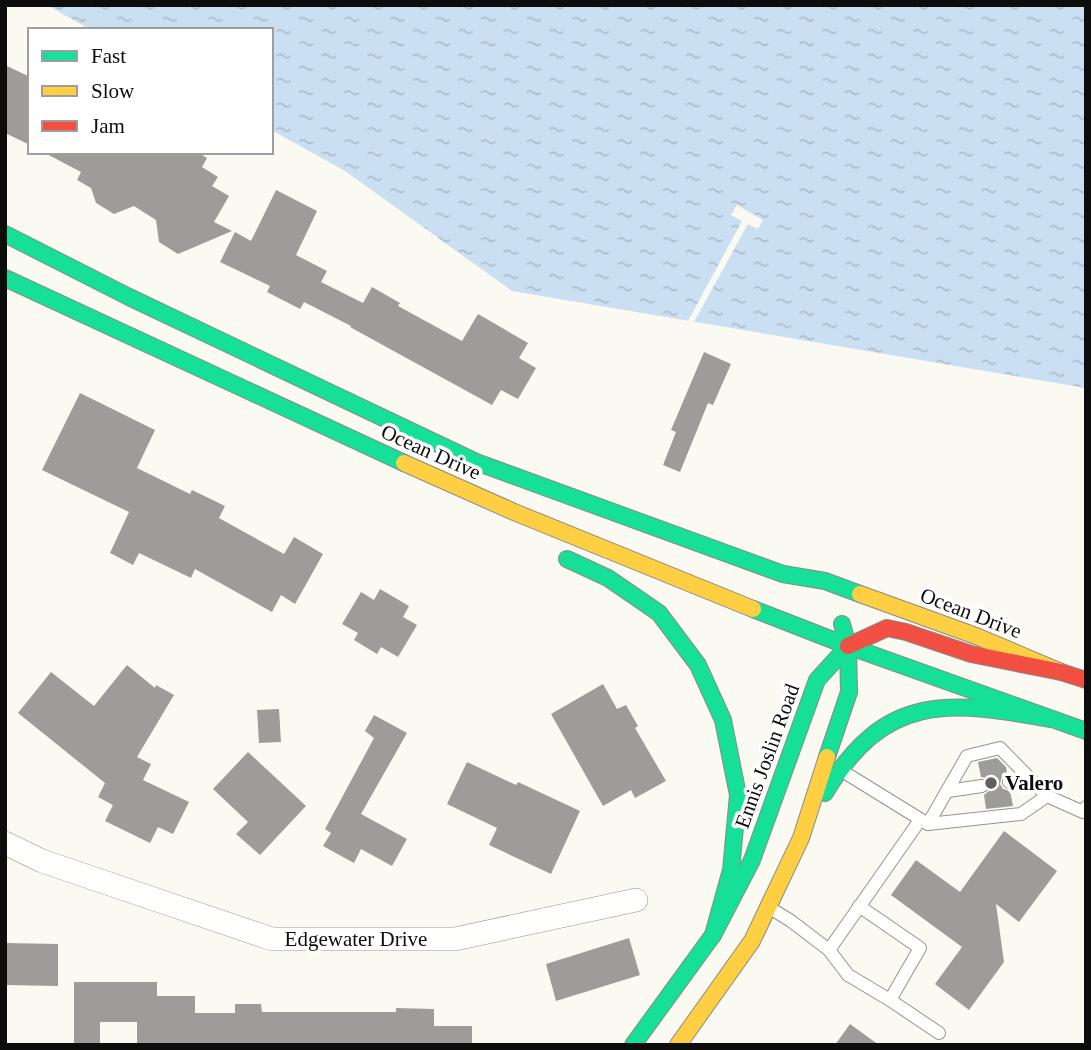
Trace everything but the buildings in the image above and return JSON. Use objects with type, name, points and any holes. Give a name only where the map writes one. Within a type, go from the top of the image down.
[{"type":"main road","name":"Ocean Drive","points":[[5,234],[23,270],[121,314],[336,393],[476,461],[783,573],[825,581],[976,636],[1086,680]]},
{"type":"main road","name":"Ocean Drive","points":[[23,270],[121,314],[187,364],[514,512],[848,646],[1086,731]]},
{"type":"main road","points":[[187,364],[226,393],[353,457]]},
{"type":"main road","points":[[320,425],[336,393]]},
{"type":"main road","points":[[548,550],[608,578],[659,613],[698,665],[723,720],[738,795],[731,870],[713,935]]},
{"type":"main road","name":"Ocean Drive","points":[[783,573],[812,594]]},
{"type":"main road","points":[[801,838],[849,692],[848,646],[844,626],[835,611]]},
{"type":"main road","name":"Ocean Drive","points":[[848,646],[887,628],[971,654],[1062,672]]},
{"type":"main road","name":"Ennis Joslin Road","points":[[633,1045],[713,935],[752,860],[817,680],[848,646]]},
{"type":"main road","points":[[678,1045],[752,941],[801,838],[838,769],[864,738],[884,726],[930,709],[973,707],[1050,719]]},
{"type":"street","name":"Edgewater Drive","points":[[5,843],[43,861],[272,939],[455,939],[636,900]]},
{"type":"lane","points":[[829,950],[859,906],[948,791],[967,756],[1000,748],[1047,796],[1083,812],[1086,807]]},
{"type":"lane","points":[[838,769],[924,822],[1021,814],[1047,796]]},
{"type":"lane","points":[[1009,782],[1028,777]]},
{"type":"lane","points":[[948,791],[982,786]]},
{"type":"lane","points":[[859,906],[920,948],[890,1000]]},
{"type":"lane","points":[[768,907],[829,950],[848,975],[939,1032]]},
{"type":"water","points":[[47,5],[1086,5],[1086,388],[512,291],[345,171],[273,131],[273,28],[87,28]]},
{"type":"pier","points":[[737,205],[763,220],[758,229],[748,224],[694,322],[688,321],[742,221],[731,215]]},
{"type":"traffic: fast","points":[[5,234],[129,297],[476,462],[783,574],[825,581],[860,594]]},
{"type":"traffic: fast","points":[[5,278],[404,463]]},
{"type":"traffic: fast","points":[[567,559],[608,578],[659,613],[698,665],[723,720],[738,795],[731,870],[713,935]]},
{"type":"traffic: fast","points":[[753,609],[848,646]]},
{"type":"traffic: fast","points":[[827,757],[849,692],[848,646],[842,624]]},
{"type":"traffic: fast","points":[[848,646],[1086,731]]},
{"type":"traffic: fast","points":[[633,1045],[713,935],[752,860],[817,680],[848,646]]},
{"type":"traffic: fast","points":[[825,793],[847,760],[871,737],[895,721],[921,711],[980,708],[1050,719]]},
{"type":"traffic: slow","points":[[404,463],[514,512],[753,609]]},
{"type":"traffic: slow","points":[[860,594],[976,636],[1061,672]]},
{"type":"traffic: slow","points":[[678,1045],[752,941],[801,838],[827,757]]},
{"type":"traffic: jam","points":[[848,646],[887,628],[971,654],[1061,672],[1086,680]]},
{"type":"place","name":"Valero","points":[[991,783]]}]
